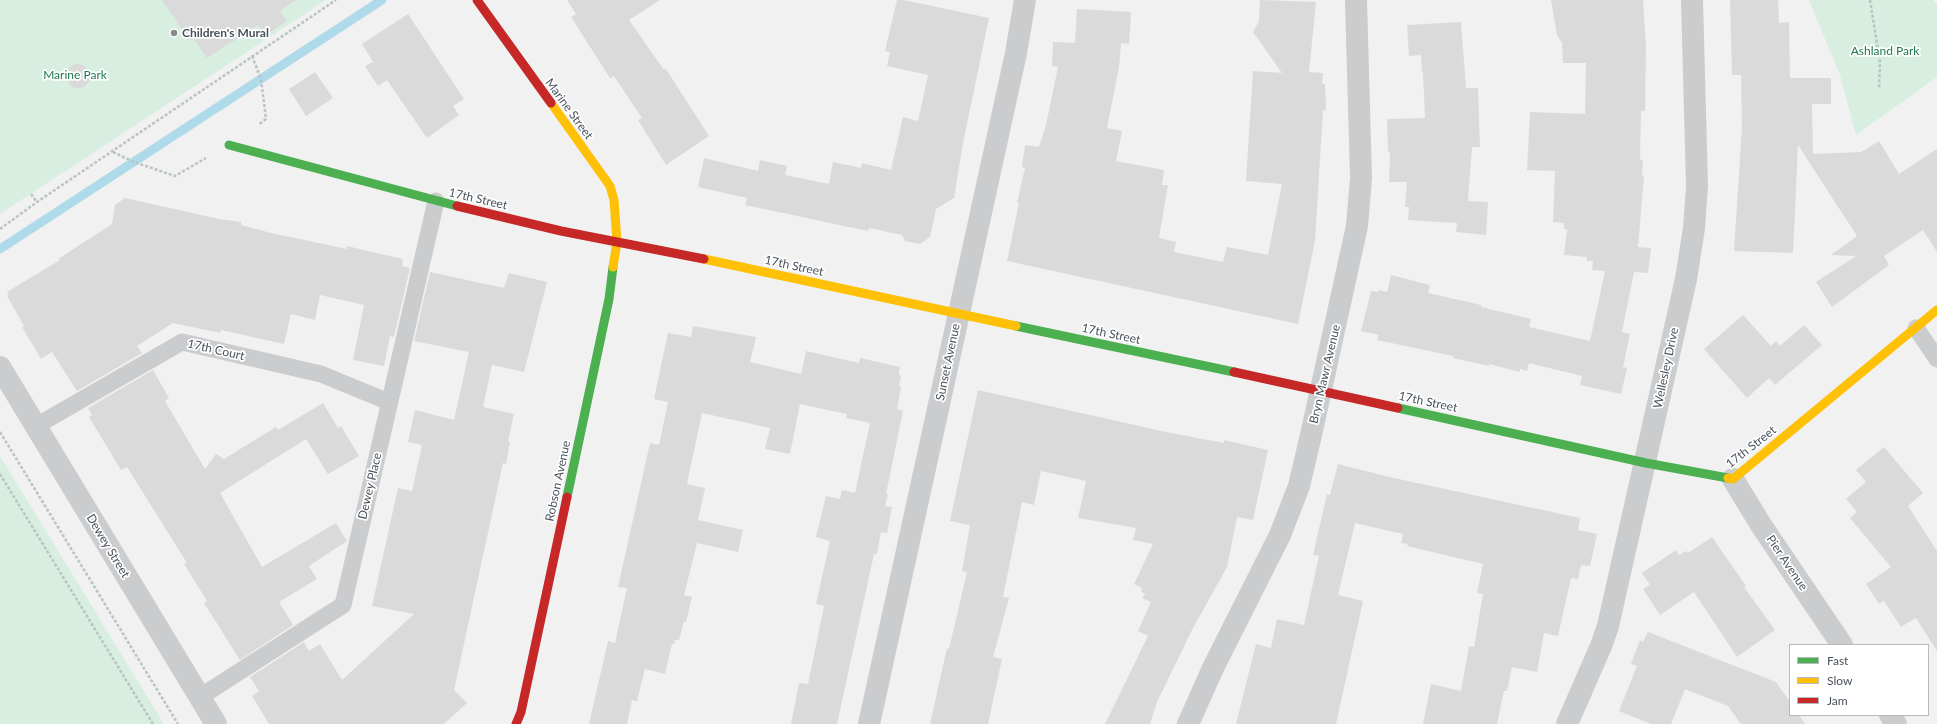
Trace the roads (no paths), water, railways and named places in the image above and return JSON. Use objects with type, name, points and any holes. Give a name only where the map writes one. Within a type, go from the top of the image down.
[{"type":"street","name":"Marine Street","points":[[477,0],[610,186],[614,200],[617,242]]},
{"type":"street","name":"Sunset Avenue","points":[[869,724],[1016,53],[1025,0]]},
{"type":"street","name":"Bryn Mawr Avenue","points":[[1188,724],[1280,535],[1299,486],[1357,226],[1361,178],[1356,0]]},
{"type":"street","name":"Wellesley Drive","points":[[1567,724],[1601,646],[1608,626],[1646,463],[1686,279],[1694,228],[1697,186],[1692,0]]},
{"type":"street","name":"17th Street","points":[[229,145],[436,201],[617,242],[1321,391],[1646,463],[1733,479],[1937,310]]},
{"type":"street","name":"Robson Avenue","points":[[516,724],[521,712],[610,299],[617,242]]},
{"type":"street","name":"Dewey Street","points":[[0,367],[216,724]]},
{"type":"street","name":"Pier Avenue","points":[[1733,479],[1761,525],[1841,644]]},
{"type":"lane","name":"Dewey Place","points":[[200,697],[343,605],[388,402],[436,201]]},
{"type":"lane","points":[[1916,328],[1937,359]]},
{"type":"lane","name":"17th Court","points":[[36,426],[182,342],[321,374],[388,402]]},
{"type":"waterway","points":[[0,249],[382,0]]},
{"type":"place","name":"Children's Mural","points":[[174,33]]},
{"type":"park label","name":"Ashland Park","points":[[1885,51]]},
{"type":"park label","name":"Marine Park","points":[[75,75]]}]
